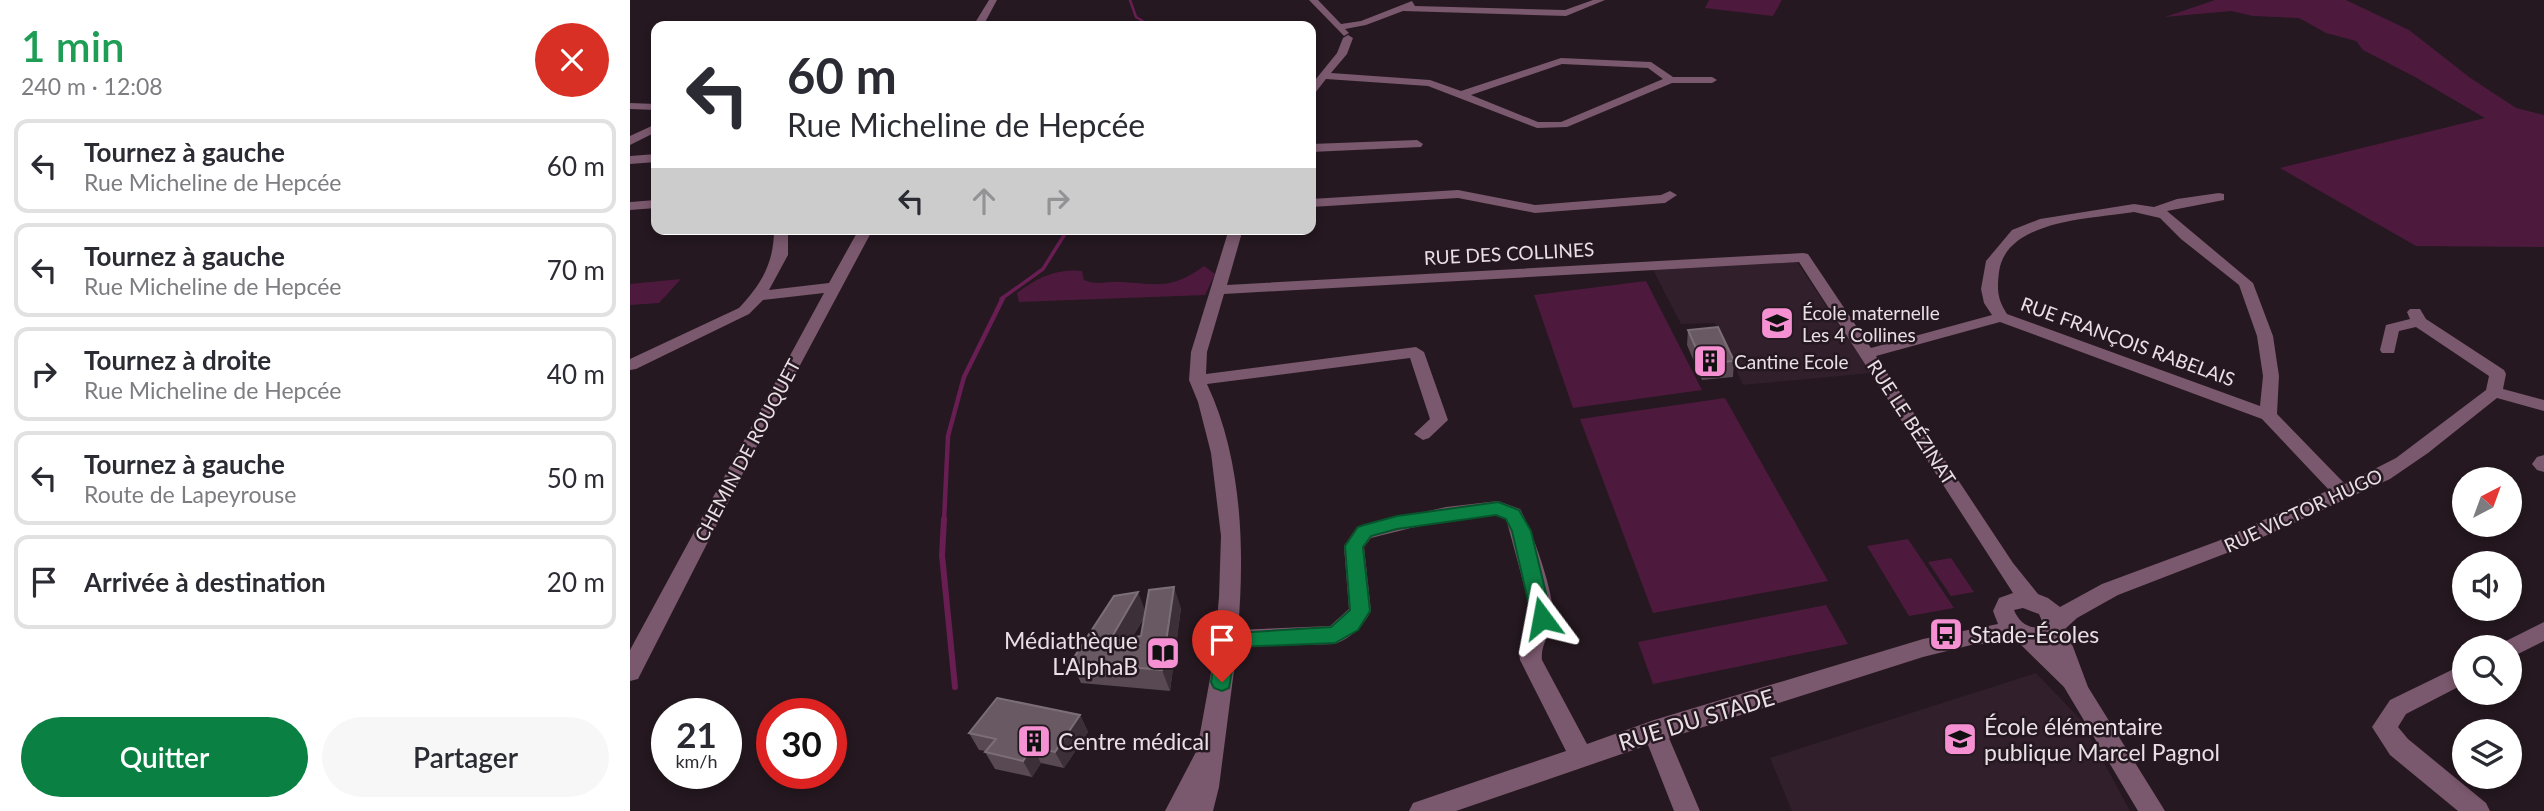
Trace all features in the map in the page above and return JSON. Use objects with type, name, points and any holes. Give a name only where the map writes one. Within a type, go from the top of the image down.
[{"type":"street","points":[[981,21],[993,0]]},
{"type":"street","points":[[1312,0],[1348,38]]},
{"type":"street","points":[[1316,86],[1342,54],[1348,38],[1380,18],[1422,0]]},
{"type":"street","points":[[1401,8],[1566,13],[1601,0]]},
{"type":"street","points":[[1338,27],[1380,18]]},
{"type":"street","points":[[1350,25],[1363,29]]},
{"type":"street","points":[[1461,95],[1561,61],[1643,64],[1657,67],[1670,80]]},
{"type":"street","points":[[1325,76],[1430,83],[1537,125],[1550,127],[1574,120],[1670,80],[1712,80]]},
{"type":"street","points":[[630,106],[651,107]]},
{"type":"street","points":[[630,141],[651,130]]},
{"type":"street","points":[[1316,148],[1417,144]]},
{"type":"street","points":[[630,160],[651,158]]},
{"type":"street","points":[[1316,203],[1458,194],[1535,209],[1665,200],[1670,195]]},
{"type":"street","name":"RUE FRANÇOIS RABELAIS","points":[[2219,197],[2177,203],[2155,211],[2134,208],[2040,223],[2017,233],[1993,261],[1989,289],[1992,303],[2001,317],[2268,415],[2342,492]]},
{"type":"street","points":[[630,206],[651,204]]},
{"type":"street","points":[[2155,211],[2165,215],[2186,236],[2246,283],[2265,336],[2271,376],[2268,415]]},
{"type":"street","points":[[630,365],[744,311],[758,296],[781,255],[781,235]]},
{"type":"street","name":"CHEMIN DE ROUQUET","points":[[630,672],[863,235]]},
{"type":"street","points":[[1200,811],[1216,722],[1226,639],[1231,536],[1217,441],[1207,402],[1197,380],[1199,352],[1234,235]]},
{"type":"street","name":"RUE DES COLLINES","points":[[1217,289],[1803,257]]},
{"type":"street","name":"RUE LE BÉZINAT","points":[[1803,257],[1996,551],[2033,601]]},
{"type":"street","points":[[758,296],[834,287]]},
{"type":"street","points":[[1864,349],[2001,317]]},
{"type":"street","points":[[2388,349],[2392,328],[2417,317],[2498,374],[2494,392],[2544,406]]},
{"type":"street","points":[[1197,380],[1416,352],[1439,420],[1423,434]]},
{"type":"street","name":"RUE VICTOR HUGO","points":[[2056,626],[2068,610],[2224,547],[2342,492],[2360,487],[2400,464],[2494,392]]},
{"type":"street","points":[[1226,639],[1335,635],[1350,624],[1360,611],[1354,546],[1364,532],[1433,516],[1498,508],[1513,514],[1522,531],[1542,618],[1529,649],[1531,660],[1581,756]]},
{"type":"street","name":"RUE LE BÉZINAT","points":[[1996,551],[2009,590],[2006,607]]},
{"type":"street","name":"RUE VICTOR HUGO","points":[[2033,601],[2061,603],[2097,597]]},
{"type":"street","points":[[2077,690],[2051,612],[2033,601],[2020,599],[2006,607],[2007,621],[2077,690],[2152,811]]},
{"type":"street","name":"RUE DU STADE","points":[[1973,636],[1996,622],[2006,607]]},
{"type":"street","points":[[2023,634],[2044,636],[2056,626]]},
{"type":"street","points":[[2522,643],[2544,631]]},
{"type":"street","name":"RUE DU STADE","points":[[1422,811],[1654,731],[1973,636],[2023,634]]},
{"type":"street","points":[[2452,679],[2398,707],[2384,727],[2399,747],[2477,811]]},
{"type":"street","points":[[1654,731],[1687,811]]},
{"type":"street","points":[[1178,811],[1209,752]]},
{"type":"shaded area","points":[[1709,0],[1782,0],[1773,16],[1705,8]]},
{"type":"shaded area","points":[[2215,0],[2346,0],[2409,30],[2469,77],[2516,108],[2544,115],[2544,247],[2416,246],[2280,168],[2485,118],[2363,50],[2356,41],[2326,33],[2299,18],[2253,16],[2231,11],[2165,17]]},
{"type":"shaded area","name":"École maternelle Les 4 Collines","points":[[1797,262],[1871,373],[1743,385],[1715,323],[1681,324],[1652,268]]},
{"type":"shaded area","points":[[1204,266],[1215,274],[1205,295],[1019,302],[1017,293],[1040,279],[1064,271],[1082,271],[1084,280],[1094,283],[1164,284],[1182,279]]},
{"type":"shaded area","points":[[681,279],[659,303],[630,305],[630,284]]},
{"type":"shaded area","points":[[1646,281],[1702,390],[1573,408],[1534,295]]},
{"type":"shaded area","points":[[1725,398],[1828,581],[1653,613],[1580,419]]},
{"type":"shaded area","points":[[1908,539],[1954,608],[1909,616],[1867,546]]},
{"type":"shaded area","points":[[1951,558],[1974,592],[1951,596],[1928,562]]},
{"type":"shaded area","points":[[1826,605],[1848,644],[1653,684],[1638,642]]},
{"type":"shaded area","name":"École élémentaire publique Marcel Pagnol","points":[[2036,673],[2081,720],[2130,811],[1792,811],[1770,758]]},
{"type":"building","points":[[1718,327],[1734,361],[1703,364],[1688,330]]},
{"type":"building","points":[[1174,587],[1162,670],[1071,662],[1114,596],[1138,592],[1109,642],[1141,636],[1149,590]]},
{"type":"building","points":[[997,698],[1080,715],[1055,752],[1032,747],[1023,761],[985,752],[996,739],[969,733]]},
{"type":"waterway","points":[[1130,0],[1136,17],[1143,21]]},
{"type":"waterway","points":[[1001,299],[1043,269],[1064,235]]},
{"type":"waterway","points":[[944,521],[948,436],[964,377],[1003,298]]},
{"type":"waterway","points":[[944,519],[942,555],[955,687]]},
{"type":"place","name":"École maternelle Les 4 Collines","points":[[1777,323]]},
{"type":"place","name":"Cantine Ecole","points":[[1710,361]]},
{"type":"place","name":"Stade-Écoles","points":[[1946,634]]},
{"type":"place","name":"Médiathèque L'AlphaB","points":[[1163,653]]},
{"type":"place","name":"École élémentaire publique Marcel Pagnol","points":[[1960,739]]},
{"type":"place","name":"Centre médical","points":[[1034,741]]},
{"type":"route","points":[[1222,682],[1226,639],[1335,635],[1350,624],[1360,611],[1354,546],[1364,532],[1397,523],[1498,508],[1513,514],[1522,531],[1542,618]]}]
